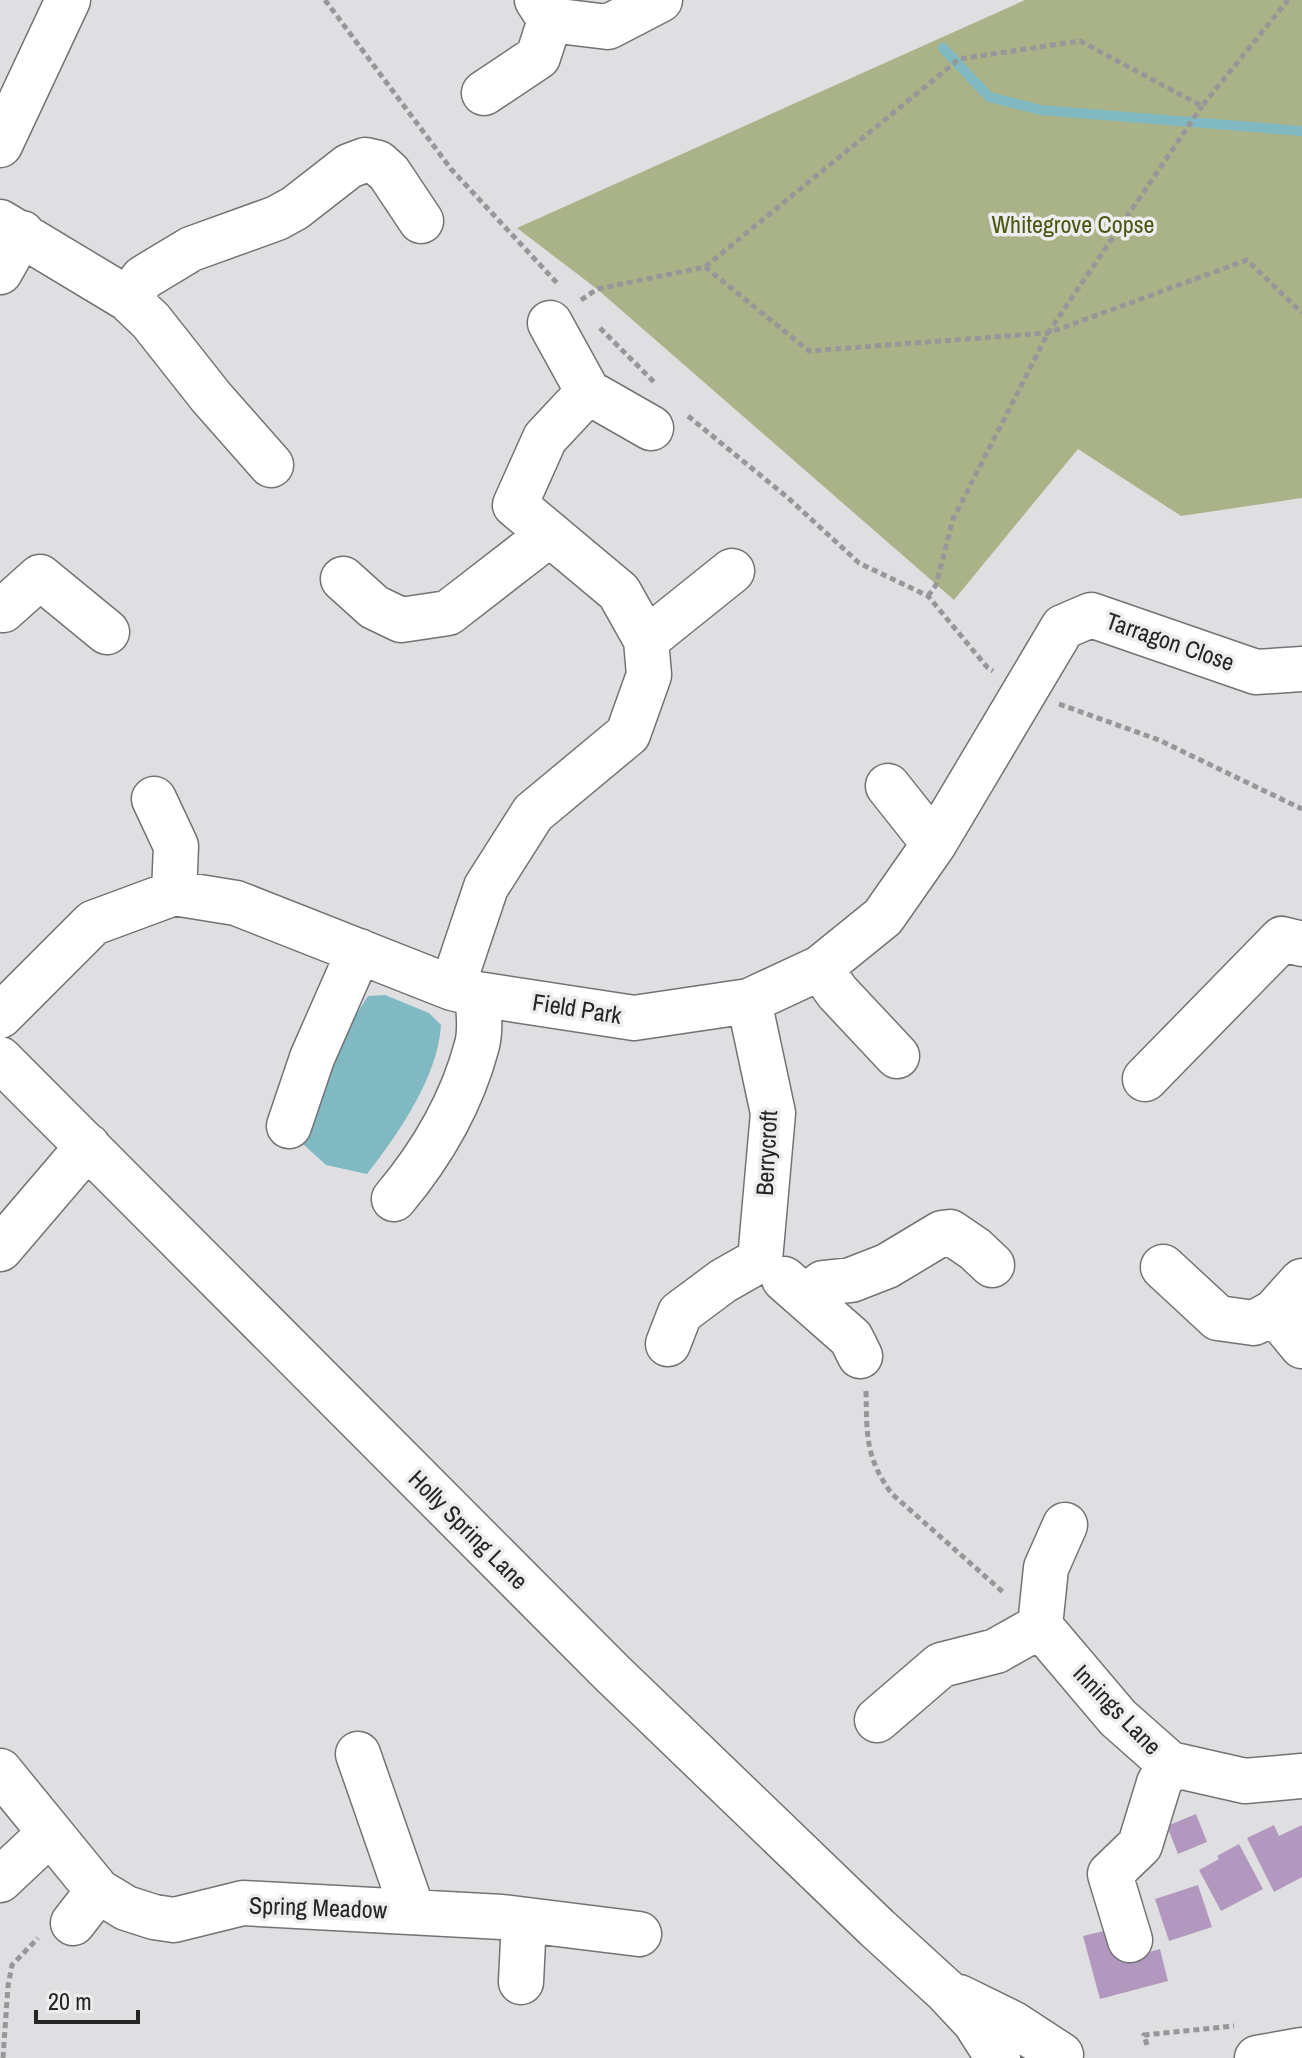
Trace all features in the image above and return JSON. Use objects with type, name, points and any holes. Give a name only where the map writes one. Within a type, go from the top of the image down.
[{"type":"street","points":[[0,145],[68,0]]},
{"type":"street","points":[[484,93],[538,57],[543,10],[608,27],[660,0]]},
{"type":"street","points":[[128,299],[143,278],[191,249],[277,218],[295,208],[349,166],[365,160],[378,163],[389,173],[421,221]]},
{"type":"street","points":[[0,272],[11,228],[128,299],[151,321],[211,397],[271,465]]},
{"type":"street","points":[[564,306],[588,392]]},
{"type":"street","points":[[588,392],[663,407]]},
{"type":"street","points":[[394,1199],[437,1141],[461,1089],[477,1043],[464,991],[486,887],[533,813],[628,734],[649,675],[646,640],[619,592],[515,505],[545,438],[588,392]]},
{"type":"street","points":[[343,579],[374,607],[401,620],[448,613],[550,534]]},
{"type":"street","points":[[646,640],[732,571]]},
{"type":"street","points":[[0,608],[3,610],[40,577],[107,632]]},
{"type":"street","name":"Tarragon Close","points":[[1027,688],[1063,627],[1091,615],[1256,672],[1302,669]]},
{"type":"street","name":"Field Park","points":[[0,1016],[93,923],[174,893],[236,903],[464,991],[634,1018],[749,1001],[820,968],[883,917],[934,844],[1027,688]]},
{"type":"street","points":[[888,786],[934,844]]},
{"type":"street","points":[[154,799],[176,846],[174,893]]},
{"type":"street","points":[[1145,1079],[1292,942]]},
{"type":"street","points":[[289,1126],[312,1058],[359,951]]},
{"type":"street","points":[[820,968],[837,992],[897,1056]]},
{"type":"street","name":"Berrycroft","points":[[749,1001],[773,1113],[760,1260]]},
{"type":"street","name":"Holly Spring Lane","points":[[0,1059],[611,1672],[946,1991],[975,2022],[998,2058]]},
{"type":"street","points":[[0,1249],[88,1146]]},
{"type":"street","points":[[805,1297],[823,1283],[851,1280],[887,1266],[953,1218],[950,1232],[992,1265]]},
{"type":"street","points":[[668,1344],[680,1313],[723,1281],[760,1260],[851,1338],[860,1356]]},
{"type":"street","points":[[1163,1267],[1218,1318],[1277,1305],[1302,1346]]},
{"type":"street","points":[[877,1720],[941,1665],[996,1651],[1040,1626],[1046,1568],[1065,1525]]},
{"type":"street","name":"Innings Lane","points":[[1040,1626],[1118,1718],[1170,1764],[1245,1781],[1302,1776]]},
{"type":"street","name":"Spring Meadow","points":[[358,1754],[413,1912]]},
{"type":"street","points":[[1130,1940],[1110,1874],[1140,1845],[1159,1783],[1170,1764]]},
{"type":"street","name":"Spring Meadow","points":[[0,1771],[50,1833],[85,1907],[126,1908],[174,1920],[243,1903],[524,1920],[639,1934]]},
{"type":"street","points":[[0,1880],[50,1833]]},
{"type":"street","points":[[521,1982],[524,1920]]},
{"type":"street","name":"Holly Spring Lane","points":[[946,1991],[1012,2023],[1054,2057]]},
{"type":"street","points":[[1249,2042],[1302,2050]]},
{"type":"path","points":[[325,0],[451,169],[564,306],[597,289],[705,267],[959,59],[1080,41],[1202,106]]},
{"type":"path","points":[[928,596],[936,585],[953,519],[1048,333],[1202,106],[1288,0]]},
{"type":"path","points":[[705,267],[809,351],[1048,333],[1247,260],[1302,313]]},
{"type":"path","points":[[596,324],[663,407],[787,497],[859,563],[928,596],[987,667]]},
{"type":"path","points":[[1067,709],[1159,740],[1302,809]]},
{"type":"path","points":[[860,1356],[866,1378],[871,1459],[878,1475],[892,1494],[1040,1626]]},
{"type":"path","points":[[3,2058],[12,1965],[51,1924],[85,1907]]},
{"type":"path","points":[[1147,2045],[1144,2035],[1249,2042]]},
{"type":"green space","name":"Whitegrove Copse","points":[[1025,0],[1302,0],[1302,498],[1181,516],[1078,449],[954,600],[597,289],[517,228]]},
{"type":"water","points":[[385,995],[429,1013],[441,1025],[433,1065],[403,1123],[367,1174],[326,1165],[303,1144],[313,1105],[346,1031],[368,996]]},
{"type":"building","points":[[1196,1814],[1207,1842],[1178,1854],[1167,1826]]},
{"type":"building","points":[[1274,1825],[1279,1836],[1302,1825],[1302,1877],[1274,1892],[1247,1838]]},
{"type":"building","points":[[1239,1844],[1263,1889],[1221,1911],[1199,1870]]},
{"type":"building","points":[[1198,1885],[1212,1927],[1169,1941],[1155,1899]]},
{"type":"building","points":[[1116,1928],[1124,1959],[1160,1949],[1168,1981],[1100,1999],[1083,1936]]},
{"type":"waterway","points":[[943,48],[989,97],[1041,110],[1302,131]]}]
